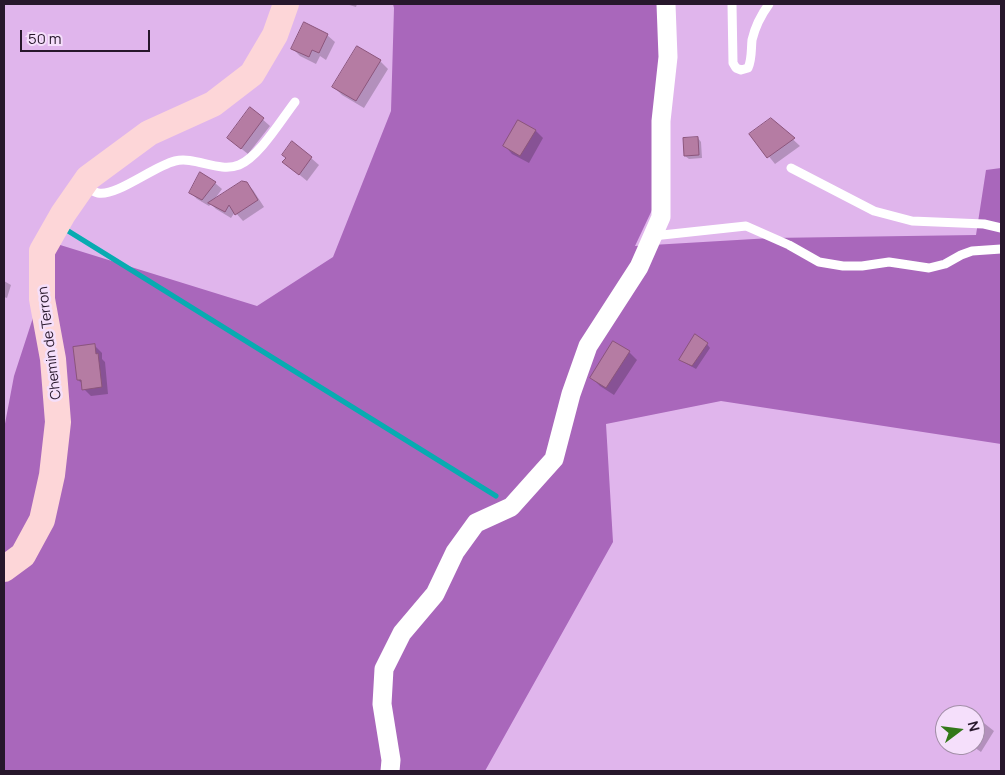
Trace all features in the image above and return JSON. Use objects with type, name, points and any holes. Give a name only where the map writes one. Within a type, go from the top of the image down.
[{"type":"street","name":"Chemin de Terron","points":[[4,569],[22,555],[42,520],[52,475],[58,422],[53,360],[42,300],[42,251],[62,214],[88,178],[149,133],[213,104],[252,74],[275,35],[286,4]]},
{"type":"street","points":[[390,771],[392,760],[382,704],[384,669],[402,633],[435,594],[455,552],[476,523],[511,508],[554,459],[571,394],[588,346],[639,267],[661,217],[661,121],[668,57],[666,4]]},
{"type":"lane","points":[[732,4],[733,63],[736,68],[741,70],[748,68],[756,26],[768,4]]},
{"type":"lane","points":[[83,184],[96,193],[114,191],[147,172],[175,161],[238,166],[252,158],[295,102]]},
{"type":"lane","points":[[791,168],[874,211],[912,221],[984,224],[1001,228]]},
{"type":"lane","points":[[652,236],[746,226],[789,245],[819,262],[843,266],[862,266],[889,262],[930,268],[945,264],[960,255],[972,251],[1001,248]]},
{"type":"shaded area","points":[[393,4],[662,4],[652,210],[635,246],[771,238],[976,235],[986,170],[1001,168],[1001,444],[721,401],[606,424],[613,542],[485,771],[4,771],[4,429],[14,376],[57,244],[257,306],[333,257],[391,111]]},
{"type":"building","points":[[304,22],[328,34],[319,53],[312,50],[309,57],[291,49]]},
{"type":"building","points":[[357,46],[381,60],[356,101],[332,87]]},
{"type":"building","points":[[250,107],[264,118],[241,149],[227,138]]},
{"type":"building","points":[[771,118],[795,138],[767,158],[749,134]]},
{"type":"building","points":[[518,120],[536,130],[520,156],[503,146]]},
{"type":"building","points":[[698,137],[699,155],[684,156],[683,138]]},
{"type":"building","points":[[292,141],[312,157],[299,175],[282,162],[286,158],[282,155]]},
{"type":"building","points":[[200,172],[216,182],[202,200],[189,193]]},
{"type":"building","points":[[242,181],[247,182],[258,200],[235,215],[229,205],[225,212],[208,203]]},
{"type":"building","points":[[695,334],[708,343],[692,366],[679,360]]},
{"type":"building","points":[[613,341],[630,351],[606,388],[590,378]]},
{"type":"building","points":[[95,344],[96,354],[98,353],[102,387],[82,390],[81,380],[77,380],[73,347]]},
{"type":"waterway","points":[[65,229],[496,496]]}]
